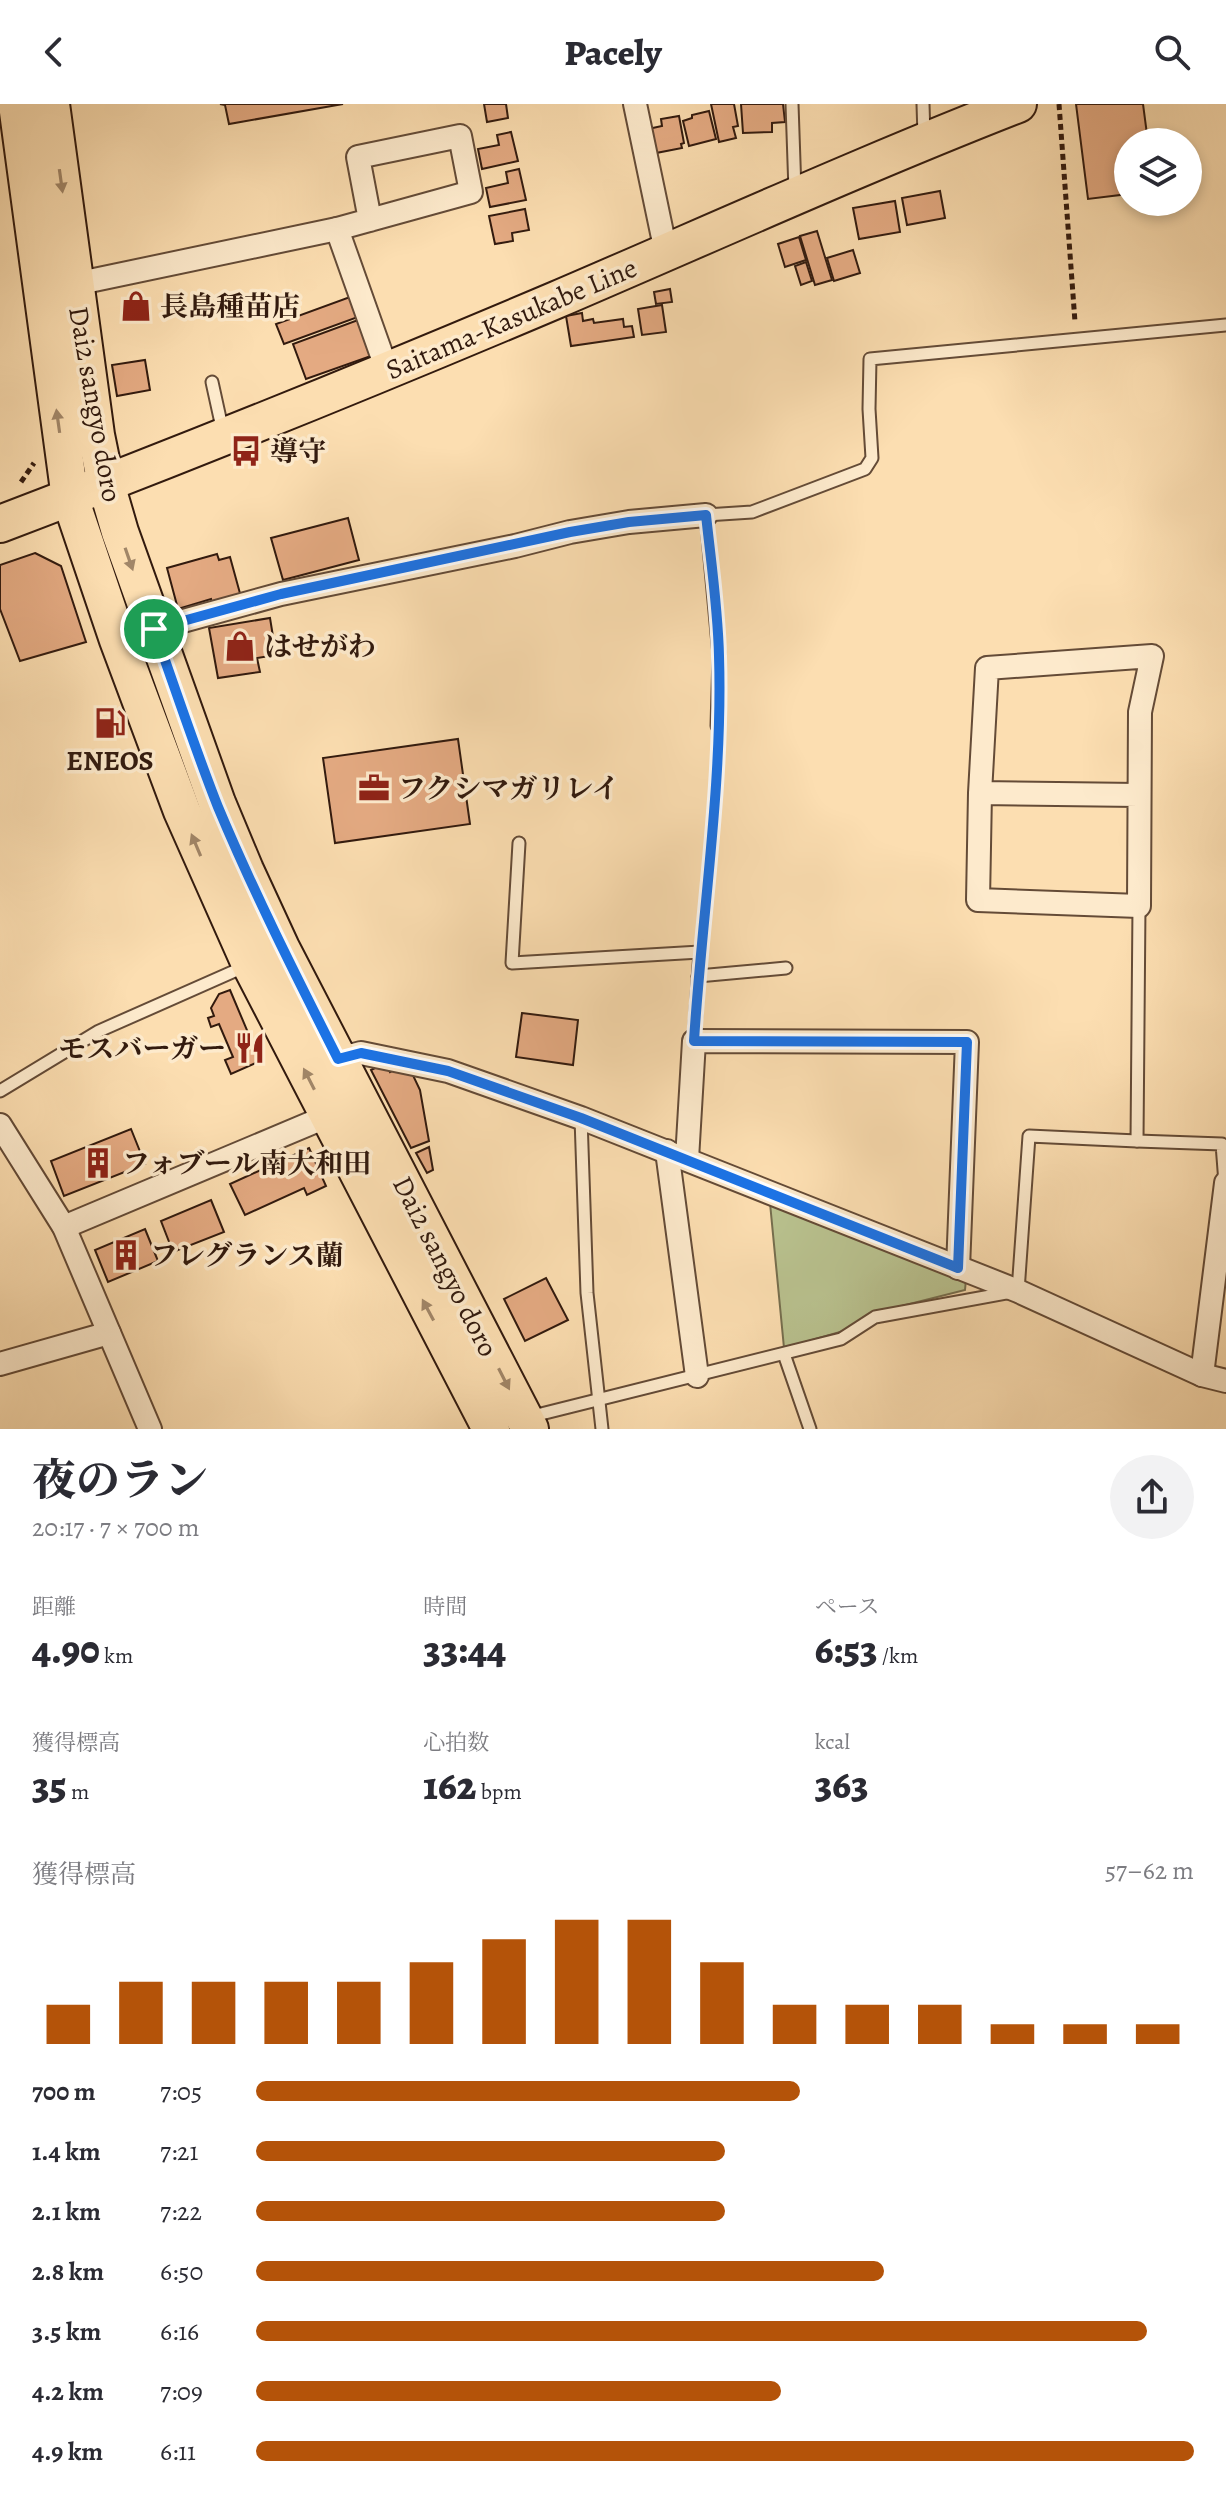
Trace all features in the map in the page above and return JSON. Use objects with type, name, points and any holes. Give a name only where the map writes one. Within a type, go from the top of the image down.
[{"type":"main road","name":"Dai2 sangyo doro","points":[[17,104],[70,498],[118,640],[182,811],[250,964],[491,1429]]},
{"type":"main road","name":"Dai2 sangyo doro","points":[[51,104],[106,484],[154,629],[217,803],[281,948],[527,1424]]},
{"type":"main road","name":"Saitama-Kasukabe Line","points":[[0,524],[387,370],[924,141],[1018,104]]},
{"type":"street","points":[[635,104],[666,252]]},
{"type":"street","points":[[75,284],[337,229],[370,220],[471,192],[460,136],[358,157],[370,220]]},
{"type":"street","points":[[337,229],[387,370]]},
{"type":"street","points":[[154,629],[281,594],[570,532],[629,522],[706,515]]},
{"type":"street","points":[[1152,656],[1140,712],[1138,795],[1139,906],[978,900],[987,668],[1152,656]]},
{"type":"street","points":[[980,793],[1138,795]]},
{"type":"street","points":[[697,1376],[677,1155],[694,1041],[967,1042],[958,1268]]},
{"type":"street","points":[[64,1227],[328,1116],[345,1072],[361,1053],[448,1071],[581,1118],[1018,1291],[1202,1375],[1226,1381]]},
{"type":"street","points":[[0,1125],[64,1227],[150,1429]]},
{"type":"street","points":[[1202,1375],[1225,1183]]},
{"type":"street","points":[[0,1364],[109,1333]]},
{"type":"lane","points":[[792,104],[795,196]]},
{"type":"lane","points":[[923,104],[924,141]]},
{"type":"lane","points":[[717,726],[719,655],[706,515],[752,512],[865,469],[872,458],[870,359],[1226,325]]},
{"type":"lane","points":[[212,382],[224,437]]},
{"type":"lane","points":[[519,843],[512,963],[700,952],[694,1041]]},
{"type":"lane","points":[[1137,1141],[1139,906]]},
{"type":"lane","points":[[0,1091],[99,1031],[250,964]]},
{"type":"lane","points":[[698,976],[786,968]]},
{"type":"lane","points":[[581,1118],[587,1293],[602,1429]]},
{"type":"lane","points":[[527,1424],[598,1401],[841,1339],[875,1317],[1018,1291],[1029,1136],[1222,1144],[1225,1183]]},
{"type":"lane","points":[[784,1354],[810,1429]]},
{"type":"path","points":[[1059,104],[1077,339]]},
{"type":"path","points":[[21,482],[38,457]]},
{"type":"path","points":[[700,952],[715,806],[717,726]]},
{"type":"green space","points":[[770,1203],[966,1279],[965,1290],[874,1313],[854,1328],[784,1348]]},
{"type":"building","points":[[220,104],[343,104],[229,124],[225,105]]},
{"type":"building","points":[[484,104],[506,104],[508,118],[487,122]]},
{"type":"building","points":[[711,104],[734,104],[738,126],[733,127],[736,138],[719,142]]},
{"type":"building","points":[[741,104],[783,104],[785,122],[772,123],[772,132],[743,133]]},
{"type":"building","points":[[1076,104],[1143,104],[1146,128],[1114,128],[1114,196],[1088,199]]},
{"type":"building","points":[[709,111],[716,139],[689,146],[683,121]]},
{"type":"building","points":[[679,116],[684,143],[681,144],[682,148],[656,153],[648,129],[662,126],[661,119]]},
{"type":"building","points":[[511,132],[518,161],[482,169],[478,149],[499,145],[497,135]]},
{"type":"building","points":[[519,169],[526,200],[490,207],[486,188],[508,183],[506,172]]},
{"type":"building","points":[[940,191],[945,218],[907,225],[902,198]]},
{"type":"building","points":[[895,201],[900,232],[859,239],[853,208]]},
{"type":"building","points":[[525,209],[529,230],[512,233],[513,241],[495,244],[489,216]]},
{"type":"building","points":[[817,231],[832,280],[815,285],[800,236]]},
{"type":"building","points":[[799,237],[806,260],[785,267],[778,244]]},
{"type":"building","points":[[853,250],[860,273],[834,281],[827,258]]},
{"type":"building","points":[[806,262],[812,281],[801,285],[795,266]]},
{"type":"building","points":[[670,289],[672,302],[656,304],[654,292]]},
{"type":"building","points":[[350,297],[358,317],[284,344],[276,324]]},
{"type":"building","points":[[662,305],[666,332],[642,335],[638,309]]},
{"type":"building","points":[[582,313],[583,321],[593,319],[594,323],[623,319],[624,327],[632,326],[634,337],[571,346],[566,316]]},
{"type":"building","points":[[358,320],[371,356],[306,379],[293,344]]},
{"type":"building","points":[[145,360],[150,390],[117,396],[112,365]]},
{"type":"building","points":[[348,518],[359,560],[283,580],[271,538]]},
{"type":"building","points":[[35,553],[61,566],[86,642],[20,661],[0,609],[0,565]]},
{"type":"building","points":[[217,554],[219,560],[230,557],[241,597],[212,605],[211,599],[178,609],[167,568]]},
{"type":"building","points":[[270,618],[276,655],[257,658],[260,672],[218,678],[209,628]]},
{"type":"building","points":[[458,739],[470,824],[335,843],[323,758]]},
{"type":"building","points":[[230,990],[260,1061],[231,1074],[225,1060],[233,1057],[219,1024],[211,1027],[208,1018],[214,1016],[211,1008],[219,994]]},
{"type":"building","points":[[522,1013],[578,1020],[573,1065],[516,1057]]},
{"type":"building","points":[[385,1063],[390,1072],[400,1066],[410,1069],[420,1090],[429,1141],[411,1148],[371,1070]]},
{"type":"building","name":"フォブール南大和田","points":[[131,1129],[145,1164],[64,1196],[51,1161]]},
{"type":"building","points":[[429,1147],[433,1170],[427,1173],[416,1153]]},
{"type":"building","points":[[309,1148],[326,1186],[307,1195],[304,1188],[245,1215],[230,1184]]},
{"type":"building","points":[[211,1200],[224,1232],[173,1252],[161,1221]]},
{"type":"building","name":"フレグランス蘭","points":[[145,1229],[158,1261],[108,1282],[95,1250]]},
{"type":"building","points":[[546,1278],[568,1320],[525,1341],[504,1299]]},
{"type":"place","name":"長島種苗店","points":[[136,306]]},
{"type":"place","name":"導守","points":[[246,451]]},
{"type":"place","name":"はせがわ","points":[[240,646]]},
{"type":"place","name":"ENEOS","points":[[110,723]]},
{"type":"place","name":"フクシマガリレイ","points":[[374,788]]},
{"type":"place","name":"モスバーガー","points":[[250,1048]]},
{"type":"place","name":"フォブール南大和田","points":[[98,1163]]},
{"type":"place","name":"フレグランス蘭","points":[[126,1255]]},
{"type":"route","points":[[706,515],[719,655],[715,806],[694,1041],[967,1042],[958,1268],[581,1118],[448,1071],[361,1053],[338,1059],[245,870],[217,803],[154,629],[281,594],[570,532],[629,522],[706,515]]}]
